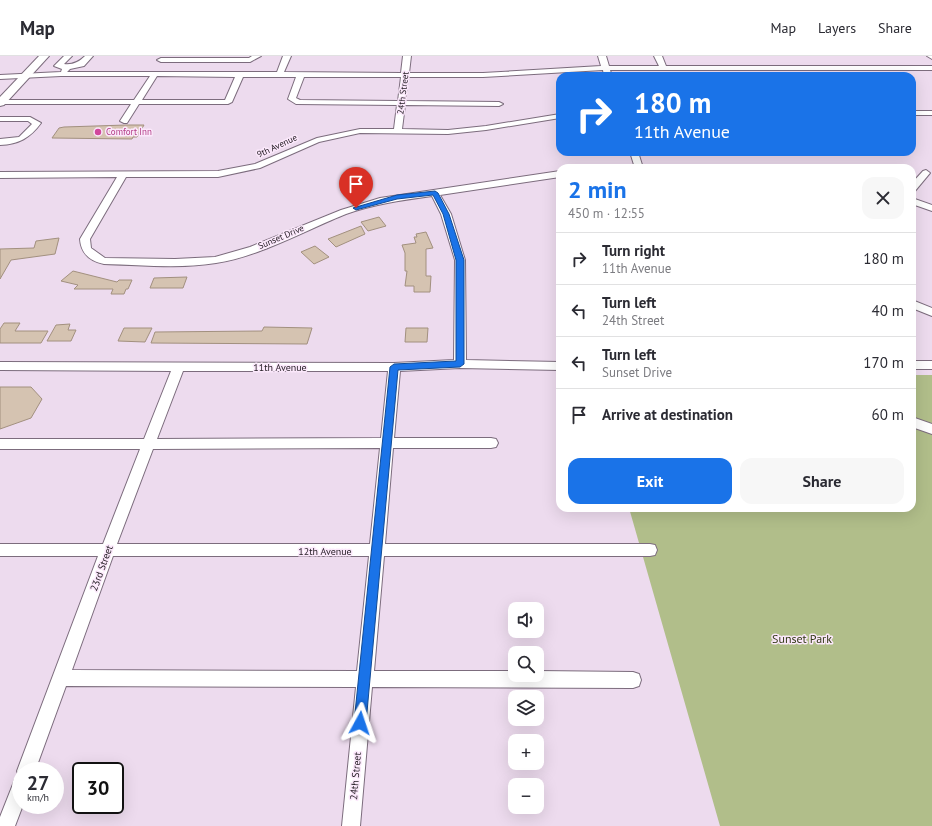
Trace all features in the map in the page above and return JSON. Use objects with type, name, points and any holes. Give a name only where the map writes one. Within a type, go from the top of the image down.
[{"type":"main road","points":[[1,102],[44,56]]},
{"type":"street","points":[[68,56],[58,66],[68,67],[81,64],[89,56]]},
{"type":"street","points":[[61,74],[68,67],[78,62],[81,56]]},
{"type":"street","points":[[81,74],[96,56]]},
{"type":"street","points":[[159,60],[250,60],[257,56]]},
{"type":"street","points":[[280,74],[287,56]]},
{"type":"street","name":"24th Street","points":[[398,131],[407,56]]},
{"type":"street","points":[[602,56],[607,72]]},
{"type":"street","points":[[658,56],[663,68]]},
{"type":"street","points":[[0,77],[61,74],[484,75],[606,68],[663,68],[716,65],[932,68]]},
{"type":"street","points":[[124,121],[155,74]]},
{"type":"street","points":[[1,102],[228,102],[240,74]]},
{"type":"street","points":[[301,74],[292,99],[299,102],[499,104]]},
{"type":"street","points":[[4,119],[22,102]]},
{"type":"street","points":[[916,114],[932,114]]},
{"type":"street","name":"9th Avenue","points":[[0,175],[203,175],[234,172],[257,166],[304,144],[330,136],[360,131],[466,130],[556,117]]},
{"type":"street","points":[[0,142],[25,138],[37,123],[30,119],[4,119]]},
{"type":"street","points":[[916,184],[926,173]]},
{"type":"street","name":"Sunset Drive","points":[[123,175],[85,239],[86,249],[98,259],[104,261],[175,262],[216,260],[254,249],[344,212],[373,203],[397,197],[435,193],[556,175]]},
{"type":"street","points":[[435,193],[446,214],[460,260],[460,364]]},
{"type":"street","points":[[916,202],[932,208]]},
{"type":"street","points":[[916,306],[932,312]]},
{"type":"street","name":"11th Avenue","points":[[0,366],[394,367],[460,364],[556,366]]},
{"type":"street","points":[[916,365],[932,365]]},
{"type":"street","name":"23rd Street","points":[[29,762],[108,549],[178,367]]},
{"type":"street","name":"24th Street","points":[[351,826],[394,367]]},
{"type":"street","points":[[916,423],[932,429]]},
{"type":"street","points":[[0,444],[491,444]]},
{"type":"street","name":"12th Avenue","points":[[0,550],[650,550]]},
{"type":"street","points":[[60,678],[633,680]]},
{"type":"street","points":[[6,826],[12,810]]},
{"type":"green space","name":"Sunset Park","points":[[916,375],[932,375],[932,826],[720,826],[630,512],[916,512]]},
{"type":"building","name":"Comfort Inn","points":[[144,125],[137,137],[133,137],[132,139],[52,138],[59,128],[64,127]]},
{"type":"building","points":[[379,217],[386,226],[368,231],[361,222]]},
{"type":"building","points":[[361,226],[365,234],[336,247],[328,239]]},
{"type":"building","points":[[426,232],[433,248],[426,249],[426,276],[431,276],[430,292],[414,292],[414,286],[405,286],[407,271],[405,271],[405,253],[402,245],[416,243],[414,237],[417,237],[416,234]]},
{"type":"building","points":[[59,238],[55,254],[11,260],[0,279],[0,249],[34,248],[36,241]]},
{"type":"building","points":[[315,246],[329,257],[314,264],[301,252]]},
{"type":"building","points":[[73,271],[117,282],[119,280],[132,280],[124,294],[111,294],[113,289],[74,289],[78,285],[61,281]]},
{"type":"building","points":[[187,277],[183,288],[150,288],[154,278]]},
{"type":"building","points":[[4,323],[20,323],[15,331],[48,331],[41,343],[0,343],[0,329]]},
{"type":"building","points":[[70,324],[68,330],[76,330],[71,341],[47,341],[56,325]]},
{"type":"building","points":[[264,327],[312,328],[307,344],[151,343],[155,332],[262,331]]},
{"type":"building","points":[[124,328],[152,328],[145,342],[118,341]]},
{"type":"building","points":[[406,328],[428,328],[427,342],[405,342]]},
{"type":"building","points":[[0,387],[31,387],[42,399],[31,418],[0,429]]},
{"type":"place","name":"Comfort Inn","points":[[98,132]]},
{"type":"route","points":[[356,208],[397,197],[435,193],[446,214],[460,260],[460,364],[394,367],[360,723]]}]
